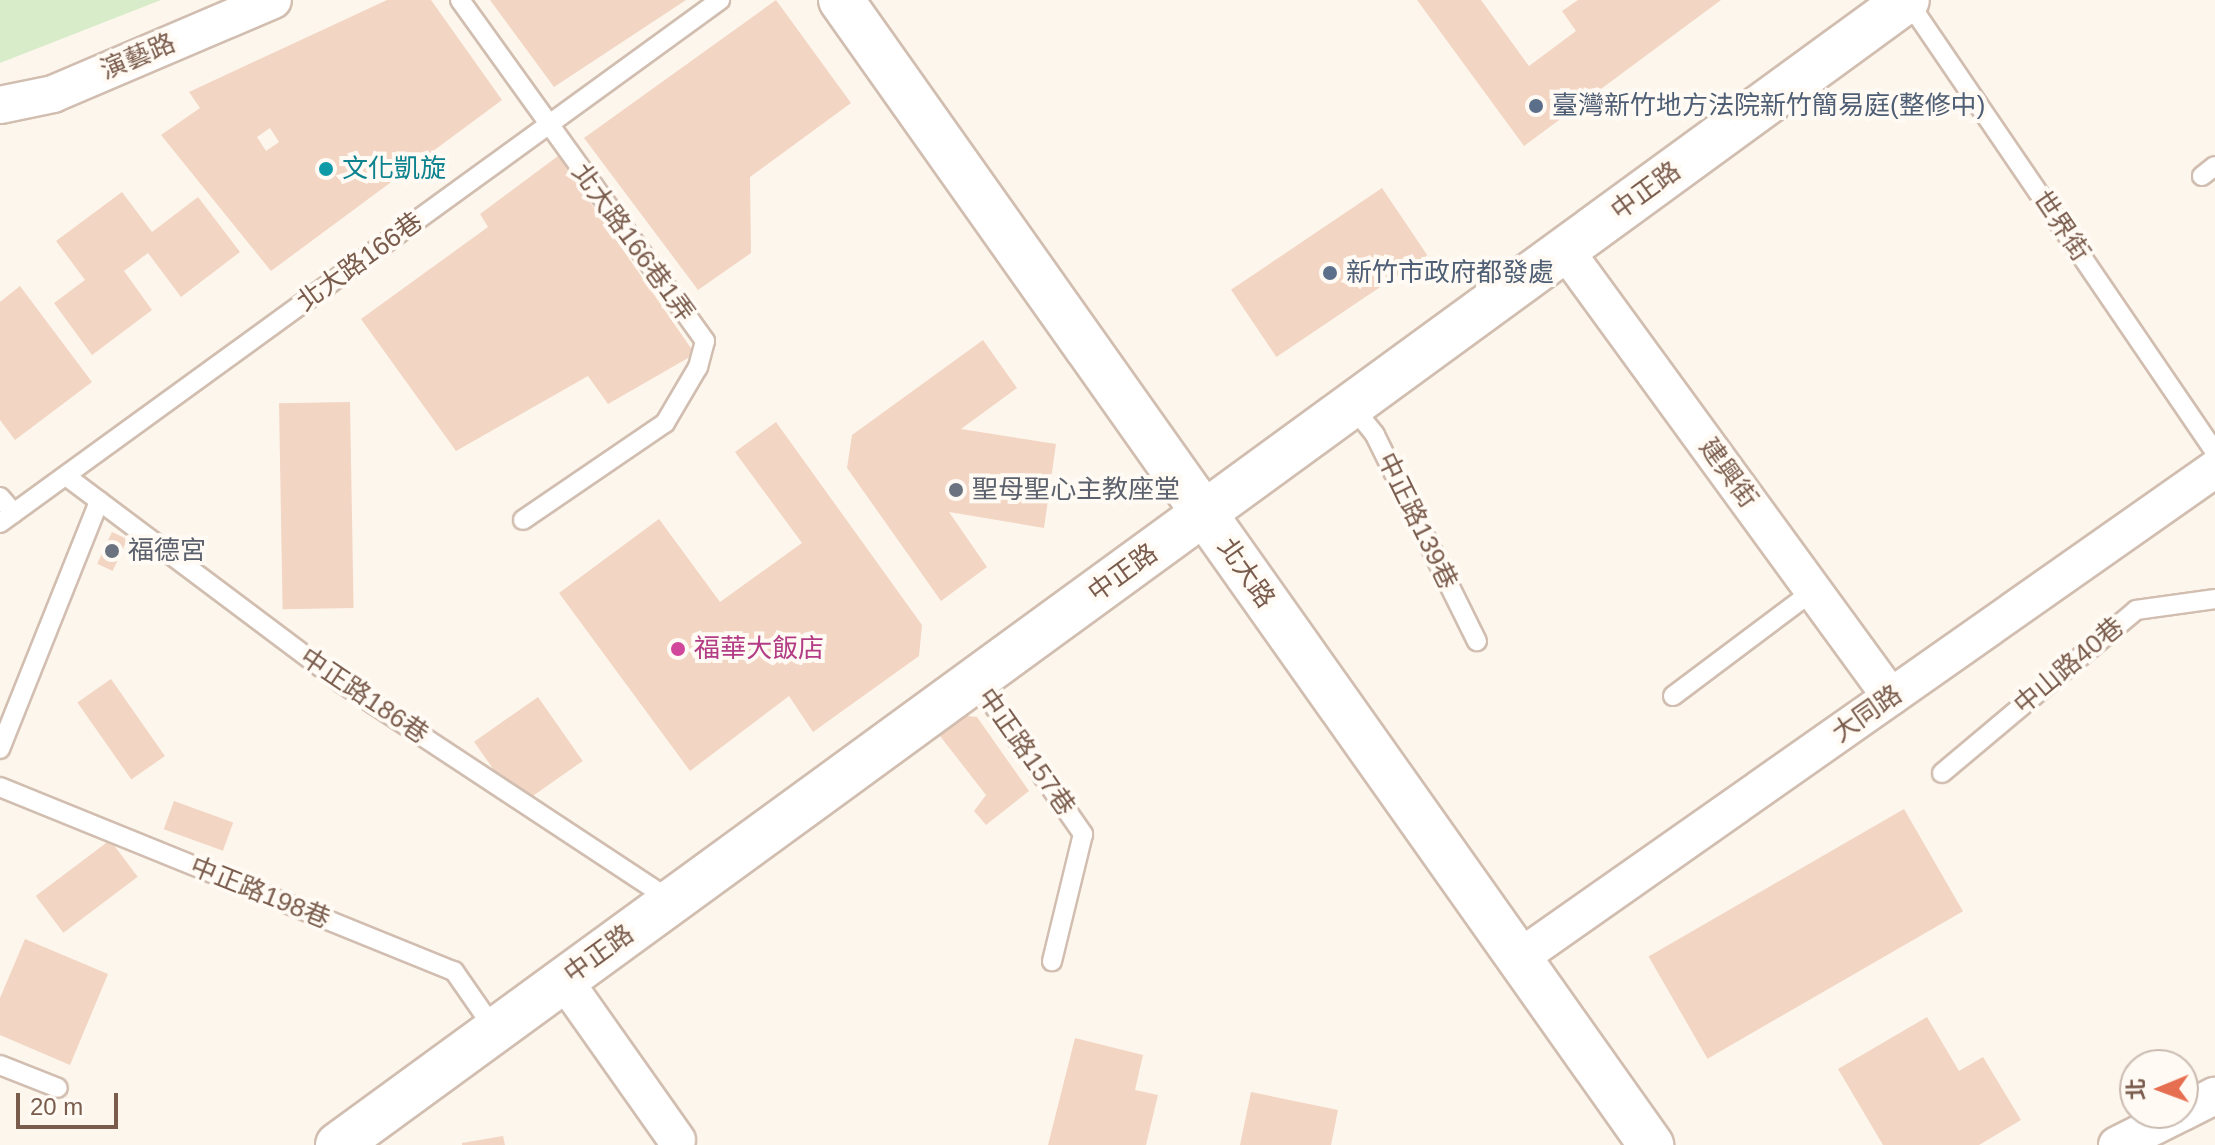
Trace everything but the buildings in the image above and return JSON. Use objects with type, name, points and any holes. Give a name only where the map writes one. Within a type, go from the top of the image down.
[{"type":"street","name":"演藝路","points":[[0,105],[53,94],[273,0]]},
{"type":"street","name":"北大路","points":[[841,0],[1651,1145]]},
{"type":"street","name":"中正路","points":[[338,1145],[1907,0]]},
{"type":"street","name":"建興街","points":[[1565,250],[1891,697]]},
{"type":"street","name":"大同路","points":[[1519,958],[2215,469]]},
{"type":"street","points":[[564,980],[678,1143]]},
{"type":"street","points":[[2117,1145],[2150,1129]]},
{"type":"lane","points":[[460,0],[547,126]]},
{"type":"lane","name":"北大路166巷","points":[[7,518],[720,0]]},
{"type":"lane","name":"世界街","points":[[1907,0],[2215,452]]},
{"type":"lane","name":"北大路166巷1弄","points":[[523,520],[665,423],[698,367],[705,341],[547,126]]},
{"type":"lane","name":"中正路139巷","points":[[1351,405],[1375,435],[1477,641]]},
{"type":"lane","name":"中正路186巷","points":[[66,476],[343,684],[672,901]]},
{"type":"lane","points":[[0,497],[7,518]]},
{"type":"lane","points":[[0,749],[99,501]]},
{"type":"lane","points":[[1673,696],[1814,590]]},
{"type":"lane","name":"中山路40巷","points":[[1942,773],[2136,610],[2215,599]]},
{"type":"lane","name":"中正路157巷","points":[[976,680],[1083,834],[1052,961]]},
{"type":"lane","name":"中正路198巷","points":[[0,787],[454,971],[496,1030]]},
{"type":"lane","points":[[0,1065],[58,1088]]},
{"type":"green space","points":[[0,0],[161,0],[0,63]]},
{"type":"place","name":"臺灣新竹地方法院新竹簡易庭(整修中)","points":[[1536,106]]},
{"type":"place","name":"文化凱旋","points":[[326,169]]},
{"type":"place","name":"新竹市政府都發處","points":[[1330,273]]},
{"type":"place","name":"聖母聖心主教座堂","points":[[956,490]]},
{"type":"place","name":"福德宮","points":[[112,551]]},
{"type":"place","name":"福華大飯店","points":[[678,649]]}]
